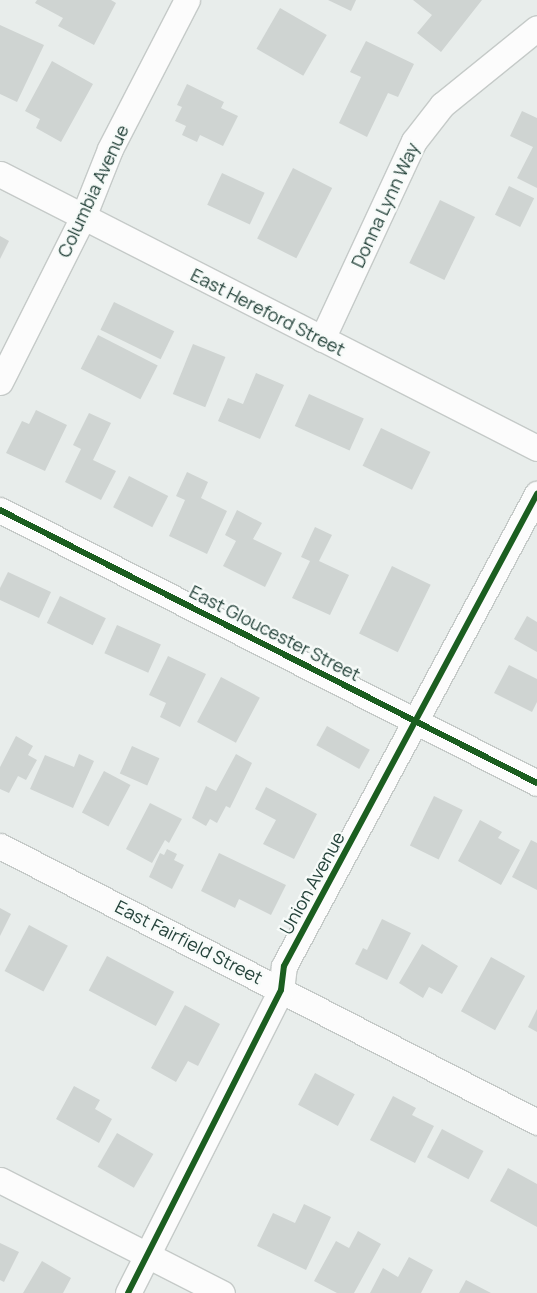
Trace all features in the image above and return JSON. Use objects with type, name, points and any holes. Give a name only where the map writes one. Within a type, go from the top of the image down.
[{"type":"street","name":"Columbia Avenue","points":[[0,382],[83,216],[110,149],[187,0]]},
{"type":"street","name":"Donna Lynn Way","points":[[322,339],[414,141],[442,105],[537,28]]},
{"type":"street","name":"East Hereford Street","points":[[0,174],[537,448]]},
{"type":"street","name":"Union Avenue","points":[[128,1293],[281,990],[284,966],[417,722],[537,494]]},
{"type":"street","name":"East Gloucester Street","points":[[0,510],[537,783]]},
{"type":"street","name":"East Fairfield Street","points":[[0,846],[537,1122]]},
{"type":"street","points":[[0,1180],[222,1293]]},
{"type":"building","points":[[37,0],[111,0],[116,3],[94,45],[58,26],[63,18],[35,3]]},
{"type":"building","points":[[328,0],[356,0],[351,11]]},
{"type":"building","points":[[413,0],[482,0],[441,52],[417,33],[432,15]]},
{"type":"building","points":[[280,8],[327,35],[303,76],[256,49]]},
{"type":"building","points":[[0,25],[44,45],[17,102],[0,94]]},
{"type":"building","points":[[366,41],[414,64],[398,97],[388,93],[367,137],[339,123],[361,77],[350,72]]},
{"type":"building","points":[[52,61],[93,84],[61,142],[36,128],[40,119],[25,111]]},
{"type":"building","points":[[187,84],[224,102],[221,108],[238,116],[223,146],[200,135],[197,142],[182,135],[186,126],[175,121],[182,107],[177,105]]},
{"type":"building","points":[[522,111],[537,118],[537,188],[517,178],[533,147],[510,136]]},
{"type":"building","points":[[293,168],[332,188],[296,258],[257,238]]},
{"type":"building","points":[[222,173],[265,193],[250,225],[207,205]]},
{"type":"building","points":[[509,186],[534,198],[520,227],[495,215]]},
{"type":"building","points":[[440,200],[475,217],[444,280],[409,263]]},
{"type":"building","points":[[0,236],[9,241],[0,259]]},
{"type":"building","points":[[114,302],[174,331],[161,359],[100,330]]},
{"type":"building","points":[[98,335],[158,365],[140,399],[81,369]]},
{"type":"building","points":[[193,344],[225,357],[205,407],[173,394]]},
{"type":"building","points":[[256,373],[284,385],[260,439],[218,421],[228,398],[243,404]]},
{"type":"building","points":[[309,394],[364,418],[350,450],[295,426]]},
{"type":"building","points":[[36,410],[67,425],[45,471],[6,453],[22,421],[29,424]]},
{"type":"building","points":[[89,413],[111,423],[93,460],[116,471],[101,500],[65,482],[81,449],[73,445]]},
{"type":"building","points":[[381,428],[430,452],[412,490],[363,466]]},
{"type":"building","points":[[187,472],[208,482],[201,498],[227,511],[207,554],[169,536],[185,500],[176,496]]},
{"type":"building","points":[[129,476],[168,496],[152,527],[113,507]]},
{"type":"building","points":[[237,510],[262,523],[253,539],[282,553],[265,587],[223,566],[236,541],[225,535]]},
{"type":"building","points":[[315,527],[332,535],[319,561],[349,575],[330,615],[292,598],[310,561],[301,557]]},
{"type":"building","points":[[392,566],[431,585],[398,652],[359,633]]},
{"type":"building","points":[[8,572],[51,592],[39,618],[0,600],[0,588]]},
{"type":"building","points":[[60,596],[106,618],[93,645],[47,623]]},
{"type":"building","points":[[527,616],[537,622],[537,652],[514,639]]},
{"type":"building","points":[[117,625],[161,645],[148,673],[104,653]]},
{"type":"building","points":[[168,656],[206,674],[180,727],[160,717],[166,703],[149,695]]},
{"type":"building","points":[[509,665],[537,679],[537,702],[532,712],[494,693]]},
{"type":"building","points":[[221,677],[260,698],[236,743],[197,722]]},
{"type":"building","points":[[327,726],[370,750],[359,769],[316,745]]},
{"type":"building","points":[[16,736],[33,746],[28,755],[37,760],[26,780],[18,776],[9,793],[0,789],[0,767]]},
{"type":"building","points":[[132,746],[159,758],[147,786],[120,773]]},
{"type":"building","points":[[79,754],[94,761],[73,808],[30,789],[45,755],[74,767]]},
{"type":"building","points":[[236,754],[252,763],[230,808],[226,806],[217,823],[210,819],[206,826],[192,818],[206,786],[216,791]]},
{"type":"building","points":[[104,771],[130,785],[108,827],[82,812]]},
{"type":"building","points":[[266,787],[317,814],[294,859],[263,844],[276,820],[255,809]]},
{"type":"building","points":[[434,796],[463,810],[439,859],[410,845]]},
{"type":"building","points":[[150,803],[182,819],[169,843],[165,840],[152,863],[126,849]]},
{"type":"building","points":[[480,820],[502,832],[498,838],[520,850],[501,885],[458,861]]},
{"type":"building","points":[[531,840],[537,843],[537,890],[512,877]]},
{"type":"building","points":[[167,849],[177,854],[174,860],[184,865],[172,889],[149,877],[160,853],[164,855]]},
{"type":"building","points":[[219,853],[286,885],[271,915],[239,899],[235,908],[201,891]]},
{"type":"building","points":[[0,908],[11,914],[0,936]]},
{"type":"building","points":[[382,919],[411,933],[387,980],[355,964],[363,948],[367,950]]},
{"type":"building","points":[[29,925],[68,946],[43,992],[5,971]]},
{"type":"building","points":[[422,944],[458,966],[442,994],[429,987],[423,998],[399,983]]},
{"type":"building","points":[[107,956],[174,992],[156,1026],[89,990]]},
{"type":"building","points":[[491,957],[525,976],[495,1030],[461,1011]]},
{"type":"building","points":[[185,1005],[220,1024],[198,1066],[188,1061],[176,1082],[151,1068]]},
{"type":"building","points":[[537,1009],[537,1032],[528,1027]]},
{"type":"building","points":[[315,1073],[355,1094],[338,1126],[298,1105]]},
{"type":"building","points":[[74,1086],[100,1100],[95,1109],[112,1119],[99,1143],[56,1119]]},
{"type":"building","points":[[393,1096],[416,1108],[412,1115],[434,1126],[415,1163],[370,1140]]},
{"type":"building","points":[[442,1129],[483,1151],[468,1179],[427,1157]]},
{"type":"building","points":[[117,1133],[153,1154],[134,1188],[97,1167]]},
{"type":"building","points":[[508,1168],[537,1184],[537,1227],[490,1201]]},
{"type":"building","points":[[304,1204],[331,1217],[306,1270],[257,1246],[273,1213],[295,1223]]},
{"type":"building","points":[[358,1231],[381,1244],[354,1293],[337,1293],[314,1281],[336,1241],[349,1248]]},
{"type":"building","points":[[0,1243],[19,1252],[4,1282],[0,1280]]},
{"type":"building","points":[[409,1257],[433,1270],[421,1293],[370,1293],[383,1268],[398,1277]]},
{"type":"building","points":[[42,1261],[71,1278],[63,1293],[23,1293]]},
{"type":"building","points":[[466,1280],[491,1293],[459,1293]]},
{"type":"cycle path","points":[[128,1293],[281,990],[284,966],[537,494]]},
{"type":"cycle path","points":[[0,510],[537,783]]}]
